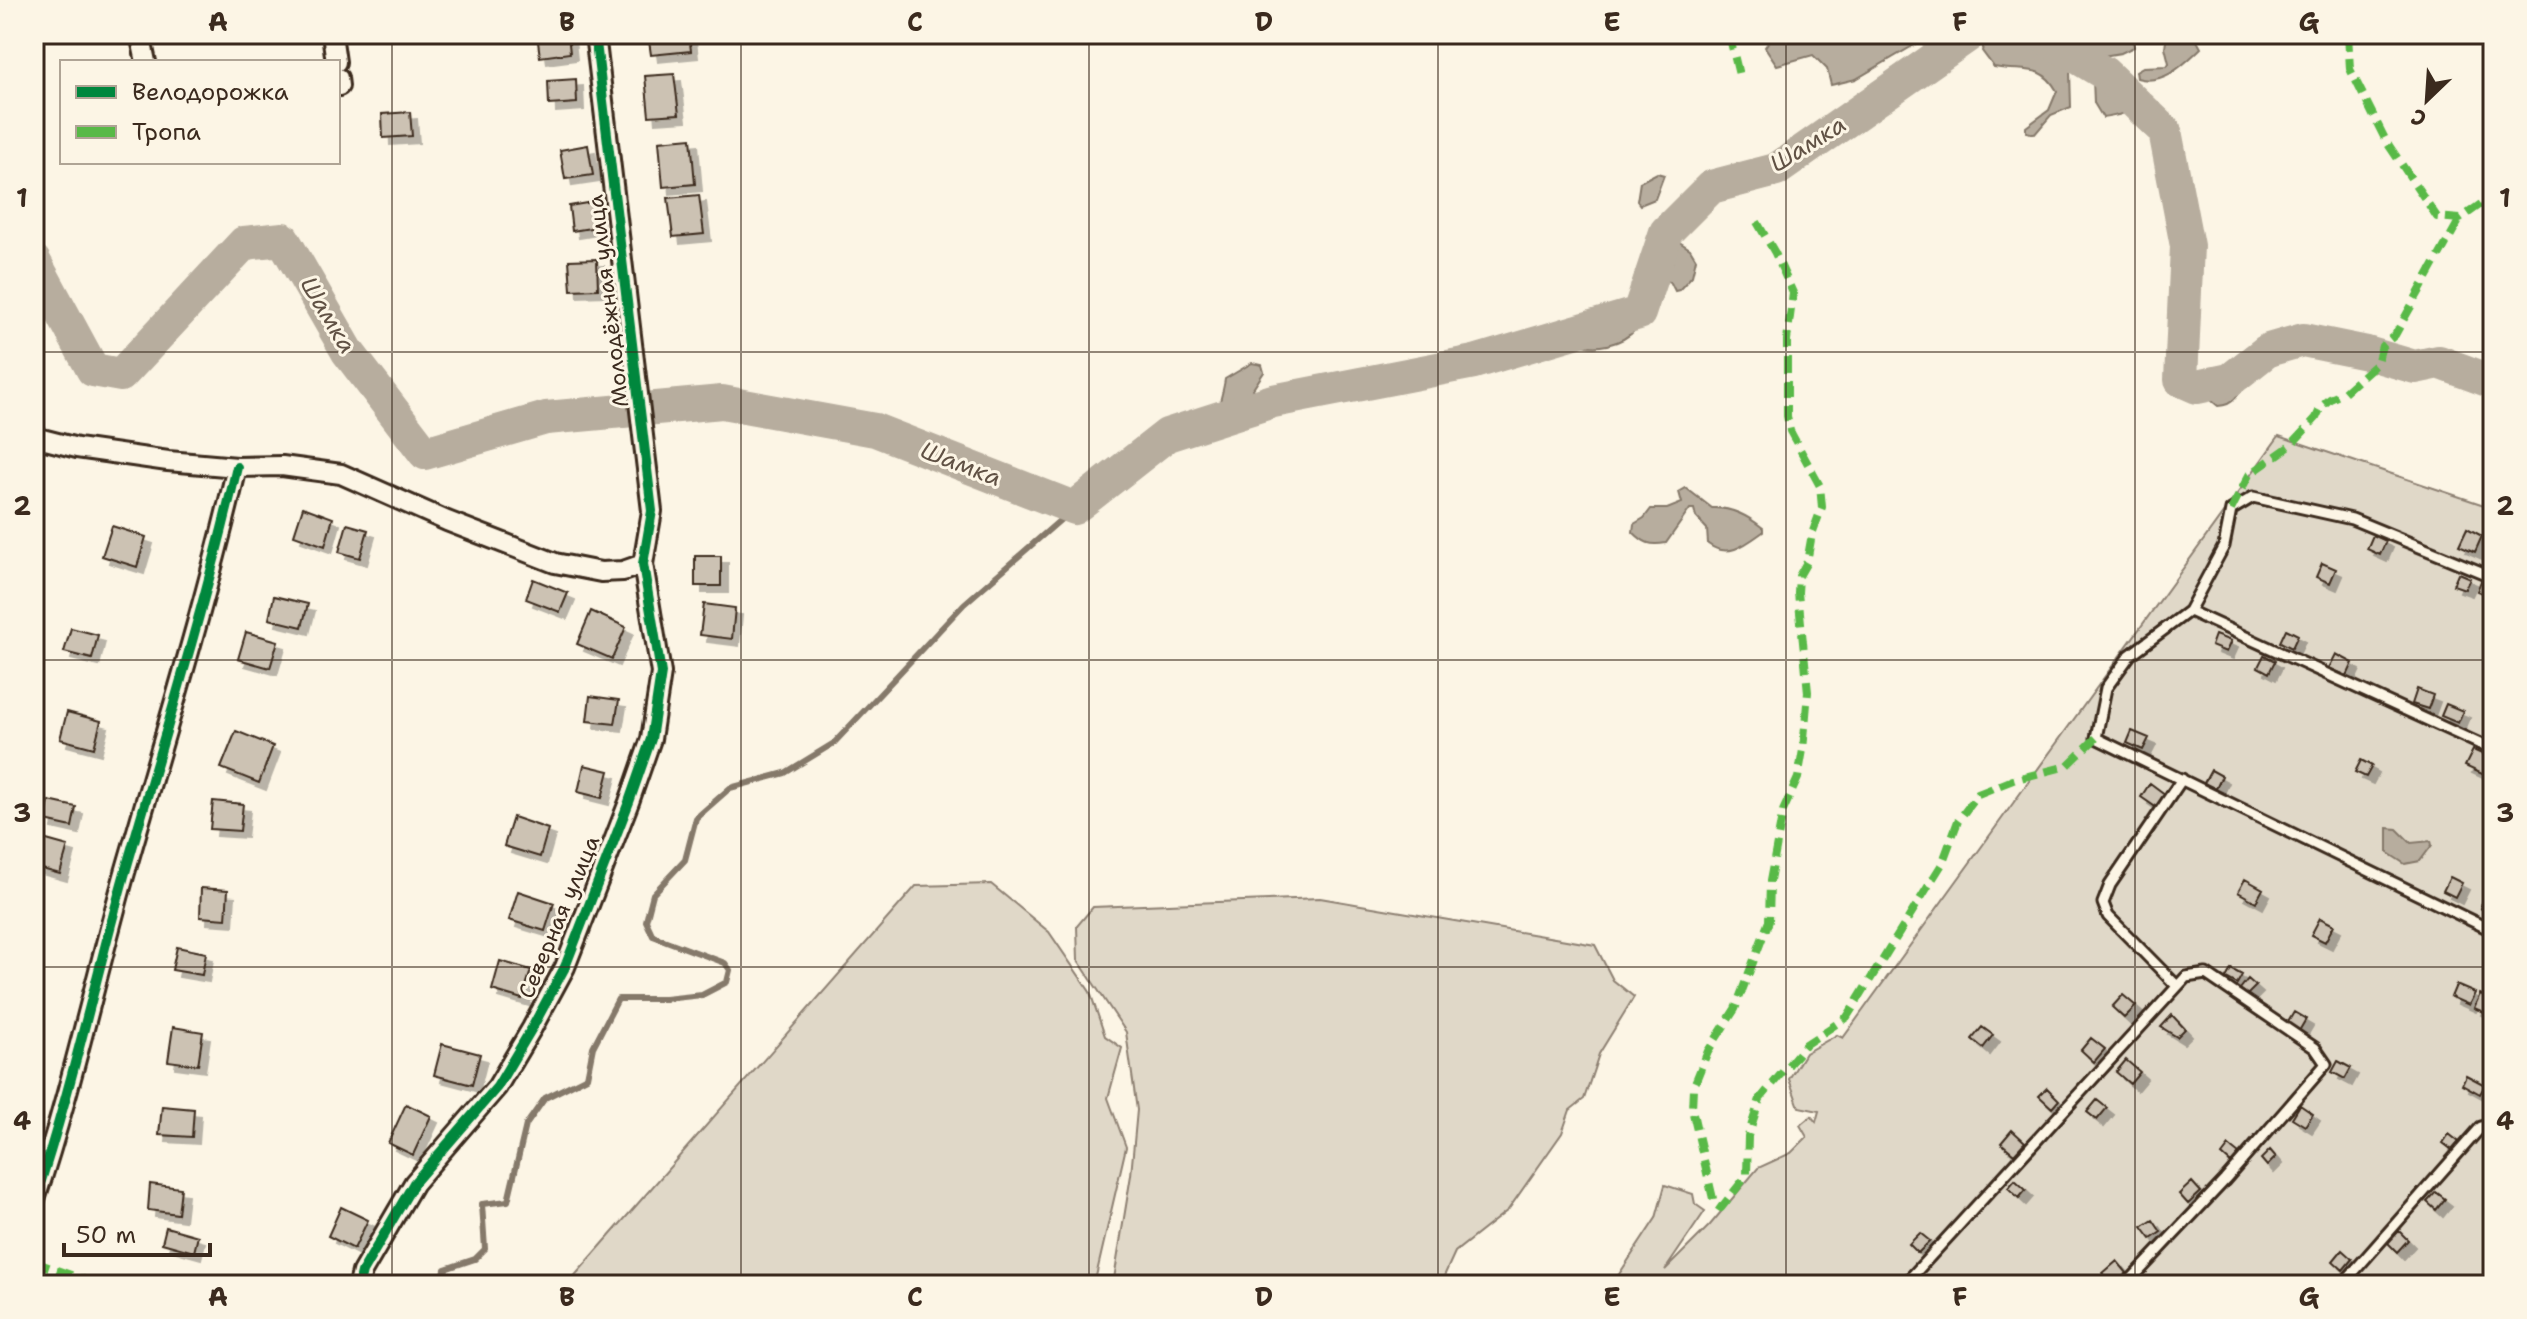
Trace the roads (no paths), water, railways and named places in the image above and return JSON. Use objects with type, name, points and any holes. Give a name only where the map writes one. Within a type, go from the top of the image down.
[{"type":"street","points":[[140,34],[146,60]]},
{"type":"street","points":[[332,34],[336,60]]},
{"type":"street","name":"Молодёжная улица","points":[[595,34],[652,511],[643,564]]},
{"type":"street","points":[[34,437],[77,448],[237,467],[282,466],[341,474],[447,521],[555,563],[601,572],[623,571],[643,564]]},
{"type":"street","points":[[34,1202],[68,1091],[124,877],[214,565],[237,467]]},
{"type":"street","name":"Северная улица","points":[[359,1285],[362,1272],[414,1183],[497,1087],[565,967],[651,739],[661,673],[643,564]]},
{"type":"lane","points":[[2493,577],[2352,519],[2253,497],[2231,510],[2224,546],[2189,611],[2130,655],[2106,688],[2096,738],[2493,931]]},
{"type":"lane","points":[[2189,611],[2493,750]]},
{"type":"lane","points":[[2177,986],[2108,916],[2103,903],[2110,885],[2182,779]]},
{"type":"lane","points":[[1904,1285],[2177,986],[2186,977],[2206,974],[2315,1048],[2326,1064],[2225,1180],[2126,1285]]},
{"type":"lane","points":[[2342,1285],[2481,1127],[2493,1124]]},
{"type":"waterway","name":"Шамка","points":[[34,261],[93,370],[121,375],[244,243],[283,239],[348,352],[425,453],[546,418],[722,402],[875,430],[1074,508],[1167,435],[1273,401],[1474,362],[1639,313],[1666,232],[1711,187],[1776,170],[1970,34]]},
{"type":"waterway","name":"Шамка","points":[[2041,35],[2104,73],[2165,131],[2187,246],[2181,380],[2197,387],[2230,380],[2268,350],[2303,340],[2415,367],[2439,362],[2493,382]]},
{"type":"waterway","points":[[442,1285],[445,1269],[475,1259],[485,1249],[482,1204],[508,1201],[526,1125],[545,1098],[587,1077],[593,1047],[618,999],[702,995],[727,982],[730,970],[725,963],[653,936],[646,921],[653,894],[685,860],[696,818],[730,788],[785,773],[834,743],[964,604],[1074,508]]}]
